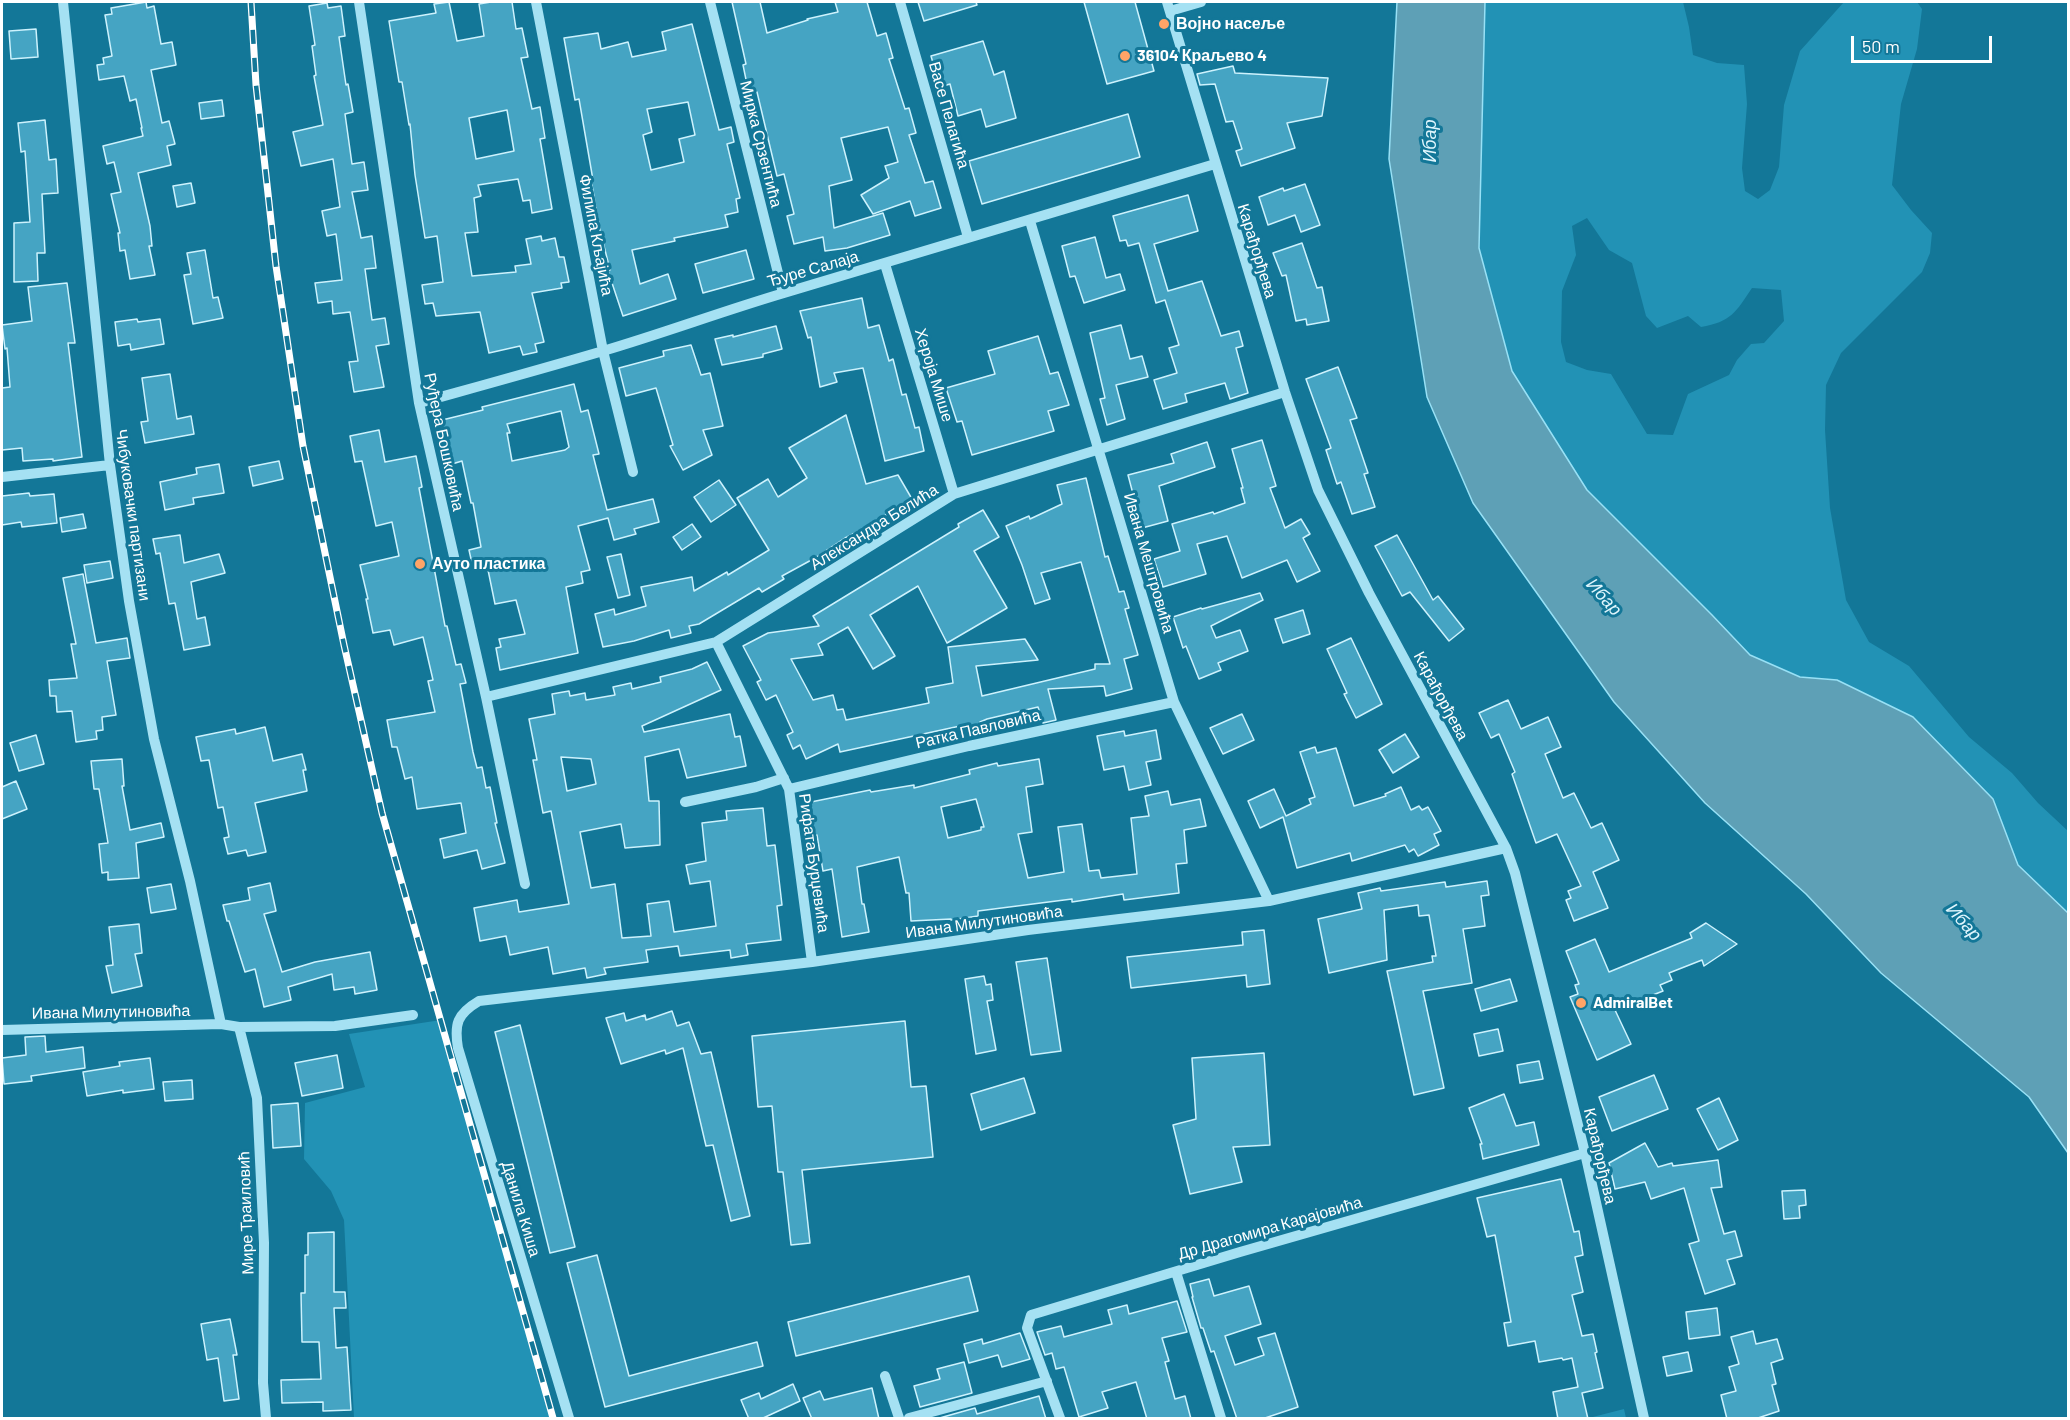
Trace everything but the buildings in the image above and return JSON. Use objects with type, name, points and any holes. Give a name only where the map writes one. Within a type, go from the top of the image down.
[{"type":"street","name":"Чибуковачки партизани","points":[[63,2],[110,465],[129,601],[154,739],[190,881],[221,1024]]},
{"type":"street","name":"Руђера Бошковића","points":[[359,2],[419,404],[486,697],[525,884]]},
{"type":"street","name":"Филипа Кљајића","points":[[536,2],[603,351],[633,472]]},
{"type":"street","name":"Мирка Срзентића","points":[[710,2],[783,293]]},
{"type":"street","name":"Васе Пелагића","points":[[900,2],[968,237]]},
{"type":"street","points":[[1169,6],[1201,2]]},
{"type":"street","name":"Карађорђева","points":[[1169,6],[1285,392],[1318,490],[1369,593],[1506,848],[1515,873],[1585,1153],[1644,1419]]},
{"type":"street","name":"Ђуре Салаја","points":[[419,404],[603,351],[783,293],[1215,164]]},
{"type":"street","name":"Ивана Мештровића","points":[[1030,221],[1174,702],[1269,901]]},
{"type":"street","name":"Хероја Мише","points":[[885,264],[954,494]]},
{"type":"street","name":"Александра Белића","points":[[486,697],[716,642],[954,494],[1285,392]]},
{"type":"street","points":[[2,477],[110,465]]},
{"type":"street","name":"Рифата Бурџевића","points":[[716,642],[789,789],[812,962]]},
{"type":"street","name":"Ратка Павловића","points":[[789,789],[969,746],[1174,702]]},
{"type":"street","points":[[685,802],[756,787],[784,778]]},
{"type":"street","name":"Ивана Милутиновића","points":[[465,1009],[479,1001],[812,962],[1028,930],[1269,901],[1506,848]]},
{"type":"street","name":"Данила Киша","points":[[465,1009],[456,1023],[458,1048],[569,1419]]},
{"type":"street","points":[[221,1024],[239,1027],[335,1026],[413,1015]]},
{"type":"street","name":"Ивана Милутиновића","points":[[2,1030],[221,1024]]},
{"type":"street","name":"Мире Траиловић","points":[[239,1027],[257,1098],[264,1243],[263,1372],[266,1419]]},
{"type":"street","name":"Др Драгомира Карајовића","points":[[1060,1419],[1028,1328],[1031,1316],[1585,1153]]},
{"type":"street","points":[[1176,1272],[1221,1419]]},
{"type":"street","points":[[885,1376],[899,1419]]},
{"type":"street","points":[[909,1419],[1047,1381]]},
{"type":"shaded area","points":[[1485,2],[1683,2],[1693,55],[1717,63],[1744,65],[1747,104],[1742,168],[1745,191],[1758,199],[1770,190],[1779,167],[1784,105],[1800,51],[1844,2],[1917,2],[1922,9],[1917,49],[1901,104],[1892,185],[1932,233],[1930,253],[1922,272],[1841,353],[1826,385],[1825,430],[1830,508],[1846,600],[1869,642],[1909,666],[1969,737],[2012,773],[2038,803],[2068,831],[2068,913],[2018,865],[1993,799],[1837,680],[1800,677],[1750,655],[1587,490],[1512,371],[1479,248]],"holes":[[[1587,218],[1609,250],[1632,263],[1646,316],[1657,328],[1688,316],[1701,327],[1711,325],[1732,315],[1752,288],[1781,290],[1784,321],[1764,343],[1751,344],[1737,360],[1729,375],[1688,394],[1673,435],[1647,434],[1611,374],[1587,370],[1566,362],[1561,342],[1562,291],[1576,255],[1572,226]]]},
{"type":"shaded area","points":[[441,1020],[553,1418],[354,1418],[344,1220],[331,1191],[304,1159],[305,1103],[365,1087],[349,1034]]},
{"type":"shaded area","points":[[1624,1409],[1626,1418],[1589,1418]]},
{"type":"water","name":"Ибар","points":[[1397,2],[1485,2],[1479,248],[1512,371],[1587,490],[1750,655],[1800,677],[1837,680],[1913,717],[1993,799],[2018,865],[2068,913],[2068,1153],[2029,1097],[1881,973],[1806,894],[1705,803],[1614,702],[1473,503],[1427,397],[1389,159]]},
{"type":"railway","points":[[251,2],[256,85],[276,266],[303,446],[344,645],[382,813],[553,1418]]},
{"type":"place","name":"Војно насеље","points":[[1164,24]]},
{"type":"place","name":"36104 Краљево 4","points":[[1125,56]]},
{"type":"place","name":"Ауто пластика","points":[[420,564]]},
{"type":"place","name":"AdmiralBet","points":[[1581,1003]]}]
